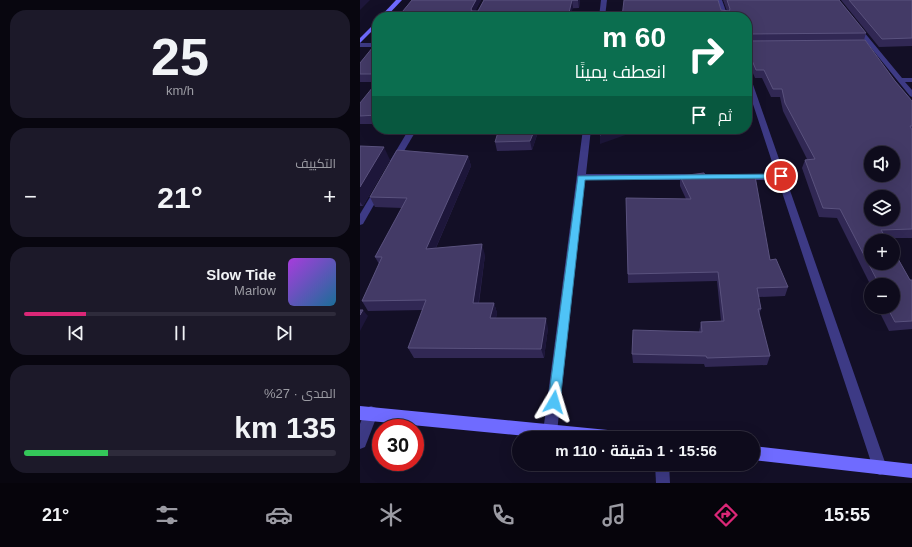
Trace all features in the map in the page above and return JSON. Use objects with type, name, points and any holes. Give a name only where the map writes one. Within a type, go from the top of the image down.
[{"type":"street","points":[[388,12],[399,0]]},
{"type":"street","points":[[603,12],[604,0]]},
{"type":"street","points":[[719,0],[723,12]]},
{"type":"street","points":[[851,19],[912,95]]},
{"type":"street","points":[[360,41],[372,28]]},
{"type":"street","points":[[863,44],[870,44]]},
{"type":"street","points":[[360,45],[372,45]]},
{"type":"street","points":[[900,80],[912,80]]},
{"type":"street","points":[[752,93],[880,468]]},
{"type":"street","points":[[390,169],[410,134]]},
{"type":"street","points":[[550,431],[586,134]]},
{"type":"street","points":[[581,177],[781,176]]},
{"type":"street","points":[[360,222],[383,182]]},
{"type":"street","points":[[360,442],[366,413],[540,431]]},
{"type":"street","points":[[760,454],[912,471]]},
{"type":"street","points":[[662,471],[663,483]]},
{"type":"building","points":[[412,0],[476,0],[471,9],[472,11],[478,11],[484,0],[572,0],[569,12],[402,12]]},
{"type":"building","points":[[624,0],[718,0],[721,10],[729,11],[730,9],[727,0],[839,0],[866,33],[752,34],[752,12],[623,12]]},
{"type":"building","points":[[849,0],[912,0],[912,38],[882,39]]},
{"type":"building","points":[[865,40],[895,81],[912,101],[912,126],[910,126],[912,130],[912,229],[881,230],[884,234],[864,234],[864,255],[840,209],[823,208],[805,160],[815,159],[785,103],[782,89],[773,89],[764,70],[756,70],[752,60],[752,41]]},
{"type":"building","points":[[372,48],[372,74],[360,74],[360,63]]},
{"type":"building","points":[[372,88],[372,115],[360,116],[360,103]]},
{"type":"building","points":[[497,134],[533,134],[530,141],[495,142]]},
{"type":"building","points":[[360,146],[384,147],[360,187]]},
{"type":"building","points":[[397,150],[468,156],[426,249],[482,244],[473,303],[494,303],[490,318],[546,318],[541,349],[408,348],[426,300],[362,301],[382,257],[375,257],[407,198],[370,197]]},
{"type":"building","points":[[704,173],[706,177],[755,176],[770,260],[776,259],[788,287],[757,288],[761,309],[758,309],[770,356],[707,358],[706,356],[632,354],[633,330],[702,332],[701,322],[724,321],[718,272],[628,274],[626,198],[691,199],[680,176]]},
{"type":"building","points":[[900,262],[910,280],[912,280],[912,321],[895,322],[891,314],[900,314],[900,278],[876,278],[872,270],[900,270]]},
{"type":"route","points":[[554,402],[581,177],[781,176]]}]
